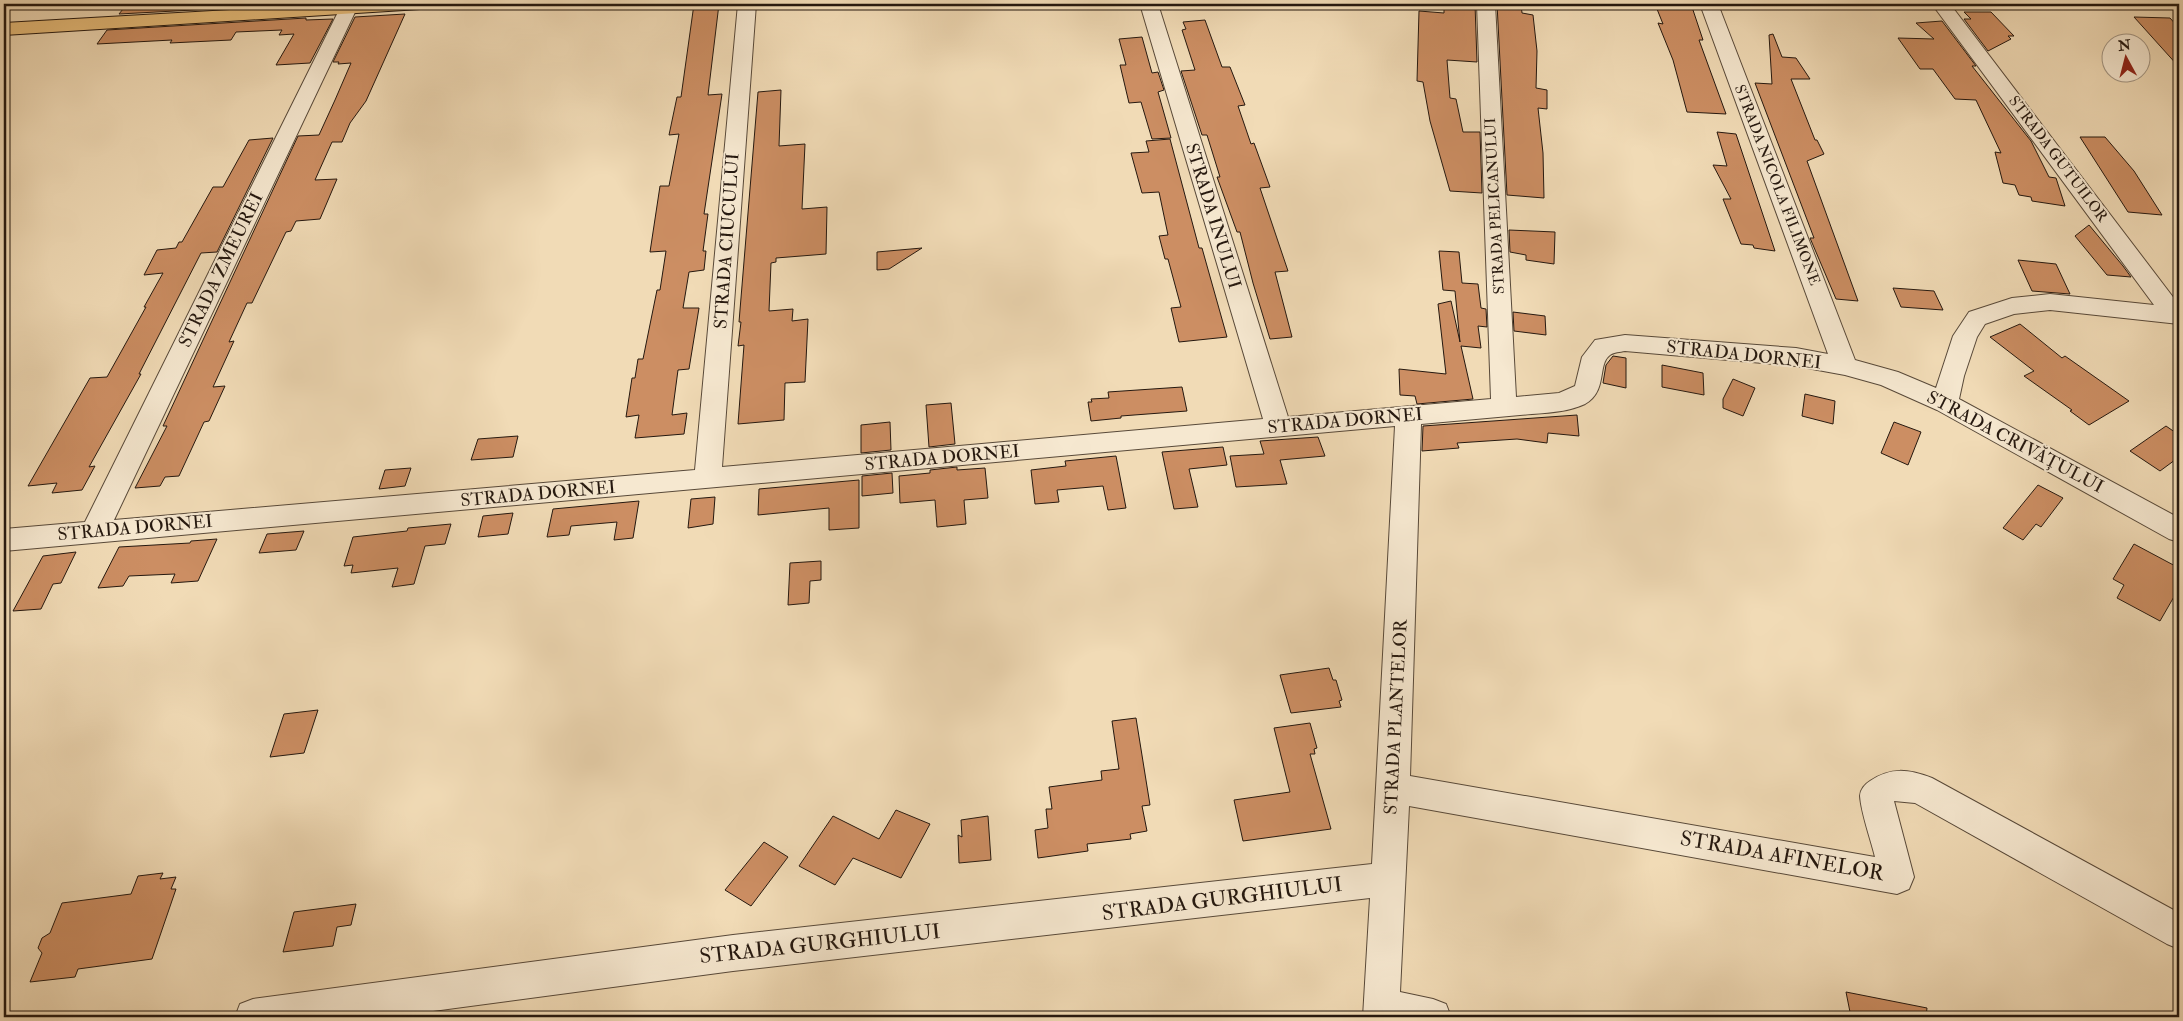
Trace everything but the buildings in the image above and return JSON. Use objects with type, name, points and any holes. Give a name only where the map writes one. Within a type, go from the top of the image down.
[{"type":"main road","points":[[4,29],[420,4]]},
{"type":"street","name":"STRADA CIUCULUI","points":[[708,479],[747,4]]},
{"type":"street","name":"STRADA INULUI","points":[[1149,4],[1278,427]]},
{"type":"street","name":"STRADA PELICANULUI","points":[[1486,4],[1504,408]]},
{"type":"street","name":"STRADA NICOLA FILIMONE","points":[[1709,4],[1845,366]]},
{"type":"street","name":"STRADA GUTUILOR","points":[[1942,4],[2177,315]]},
{"type":"street","name":"STRADA ZMEUREI","points":[[94,532],[348,8]]},
{"type":"street","points":[[1946,403],[1951,376],[1965,336],[1977,318],[2012,306],[2050,302],[2177,315]]},
{"type":"street","name":"STRADA DORNEI","points":[[4,540],[1559,402],[1574,398],[1584,392],[1589,383],[1594,357],[1604,346],[1624,343],[1786,356],[1845,366]]},
{"type":"street","name":"STRADA CRIVĂȚULUI","points":[[1845,366],[1889,378],[1946,403],[2179,531]]},
{"type":"street","name":"STRADA PLANTELOR","points":[[1381,1012],[1393,788],[1408,416]]},
{"type":"street","name":"STRADA AFINELOR","points":[[1393,788],[1897,877],[1876,795],[1891,785],[1920,789],[2179,932]]},
{"type":"street","name":"STRADA GURGHIULUI","points":[[253,1017],[356,1010],[733,953],[1387,879]]},
{"type":"street","points":[[1381,1012],[1434,1017]]}]
